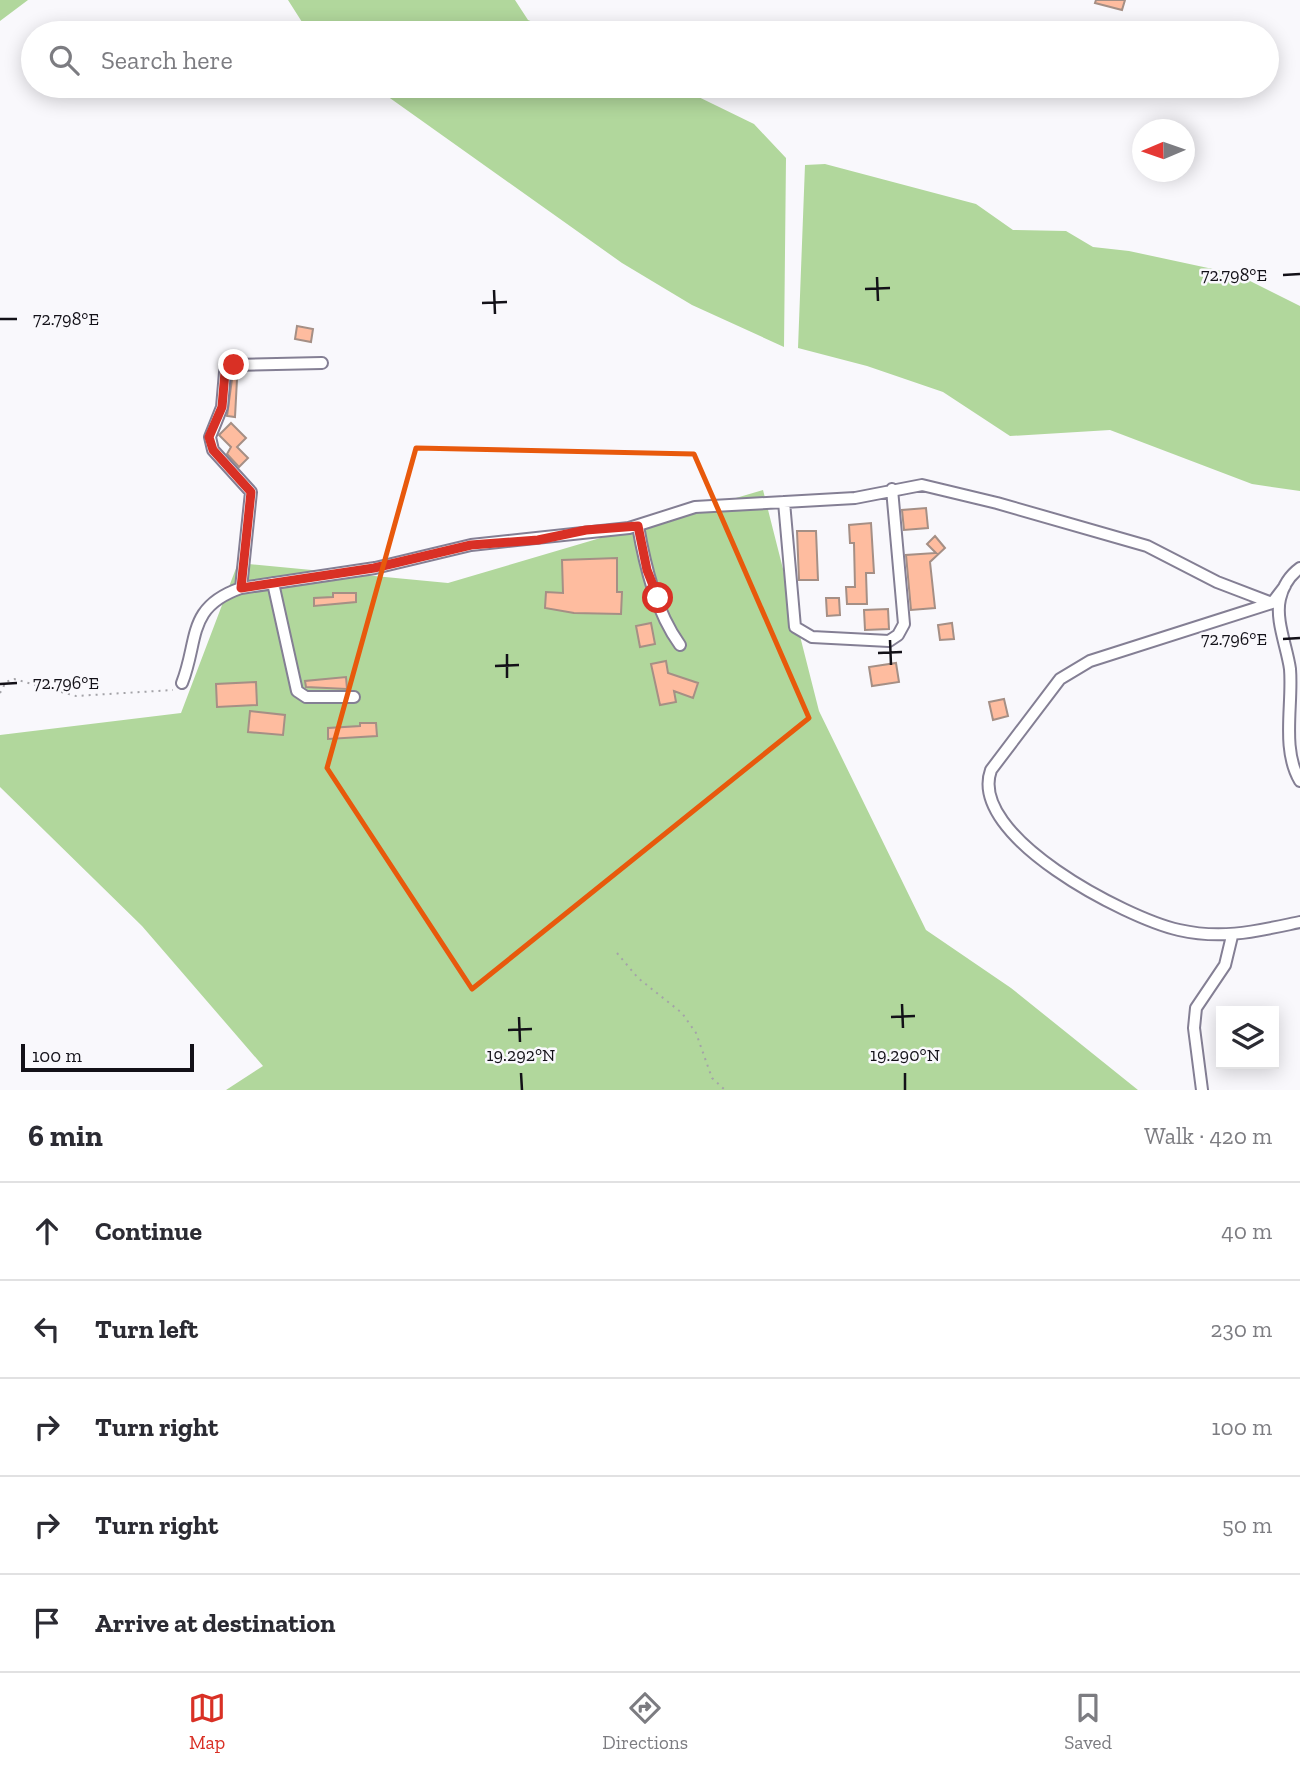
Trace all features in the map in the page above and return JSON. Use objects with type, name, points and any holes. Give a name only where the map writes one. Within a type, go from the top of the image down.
[{"type":"street","points":[[241,588],[251,492],[213,450],[209,437],[222,407],[225,372],[234,365],[322,363]]},
{"type":"street","points":[[182,683],[200,615],[231,592],[241,588],[374,568],[471,545],[538,540],[586,530],[638,526],[695,507],[855,498],[922,485],[946,489],[1147,547],[1217,582],[1272,603]]},
{"type":"street","points":[[784,502],[795,627],[812,637],[889,641],[898,635],[904,624],[892,489]]},
{"type":"street","points":[[638,526],[647,570],[671,632],[680,645]]},
{"type":"street","points":[[1300,568],[1290,576],[1272,603],[1090,661],[1073,669],[1053,689],[991,770],[987,782],[990,801],[1000,817],[1064,878],[1135,915],[1179,930],[1233,936],[1300,922]]},
{"type":"street","points":[[273,583],[297,691],[306,697],[354,697]]},
{"type":"street","points":[[1285,586],[1279,611],[1290,671],[1290,764],[1300,781]]},
{"type":"street","points":[[1202,1090],[1194,1028],[1196,1008],[1225,965],[1233,936]]},
{"type":"path","points":[[1,691],[14,680],[26,680],[69,695],[86,696],[166,692],[182,683]]},
{"type":"path","points":[[0,685],[1,691]]},
{"type":"path","points":[[617,953],[638,978],[682,1013],[696,1032],[712,1078],[725,1090]]},
{"type":"highlighted area","points":[[416,448],[694,454],[809,718],[472,989],[327,768]]},
{"type":"green space","points":[[0,0],[28,0],[0,21]]},
{"type":"green space","points":[[288,0],[515,0],[530,21],[301,21]]},
{"type":"green space","points":[[390,98],[701,98],[754,124],[786,158],[784,347],[692,305],[622,263]]},
{"type":"green space","points":[[825,164],[976,204],[1013,230],[1066,231],[1093,247],[1129,251],[1236,274],[1300,306],[1300,491],[1252,484],[1110,430],[1010,436],[943,392],[867,366],[798,348],[805,165]]},
{"type":"green space","points":[[763,490],[819,711],[926,930],[1011,988],[1138,1090],[226,1090],[263,1066],[142,926],[0,787],[0,735],[181,713],[238,563],[448,583]]},
{"type":"building","points":[[1096,0],[1125,0],[1122,10],[1095,3]]},
{"type":"building","points":[[297,326],[313,329],[311,342],[295,339]]},
{"type":"building","points":[[232,379],[237,379],[235,417],[227,416]]},
{"type":"building","points":[[231,423],[246,438],[237,447],[248,458],[239,467],[227,454],[231,447],[219,435]]},
{"type":"building","points":[[926,508],[928,528],[904,530],[902,510]]},
{"type":"building","points":[[871,523],[874,573],[866,573],[867,604],[847,604],[846,587],[855,587],[854,543],[850,543],[849,525]]},
{"type":"building","points":[[797,531],[816,531],[818,580],[799,580]]},
{"type":"building","points":[[935,536],[945,548],[930,562],[935,608],[911,610],[906,555],[936,553],[927,544]]},
{"type":"building","points":[[617,558],[617,592],[622,592],[621,614],[574,613],[545,608],[546,592],[563,593],[562,560]]},
{"type":"building","points":[[333,593],[356,593],[356,602],[314,606],[314,598],[333,597]]},
{"type":"building","points":[[826,598],[839,598],[840,615],[827,616]]},
{"type":"building","points":[[888,609],[889,629],[865,630],[864,610]]},
{"type":"building","points":[[651,623],[655,644],[640,647],[636,626]]},
{"type":"building","points":[[952,623],[954,639],[940,640],[938,625]]},
{"type":"building","points":[[666,661],[668,673],[698,683],[693,698],[674,691],[676,702],[660,705],[651,664]]},
{"type":"building","points":[[896,663],[899,682],[872,686],[869,667]]},
{"type":"building","points":[[346,677],[347,689],[306,687],[305,681]]},
{"type":"building","points":[[256,682],[257,705],[217,707],[216,684]]},
{"type":"building","points":[[1004,699],[1008,716],[993,720],[989,702]]},
{"type":"building","points":[[250,711],[285,715],[283,735],[248,732]]},
{"type":"building","points":[[360,723],[376,723],[377,736],[328,739],[328,728],[360,726]]},
{"type":"route","points":[[234,365],[228,367],[225,372],[222,407],[209,437],[213,450],[251,492],[241,588],[374,568],[471,545],[538,540],[586,530],[638,526],[647,570],[658,598]]}]
